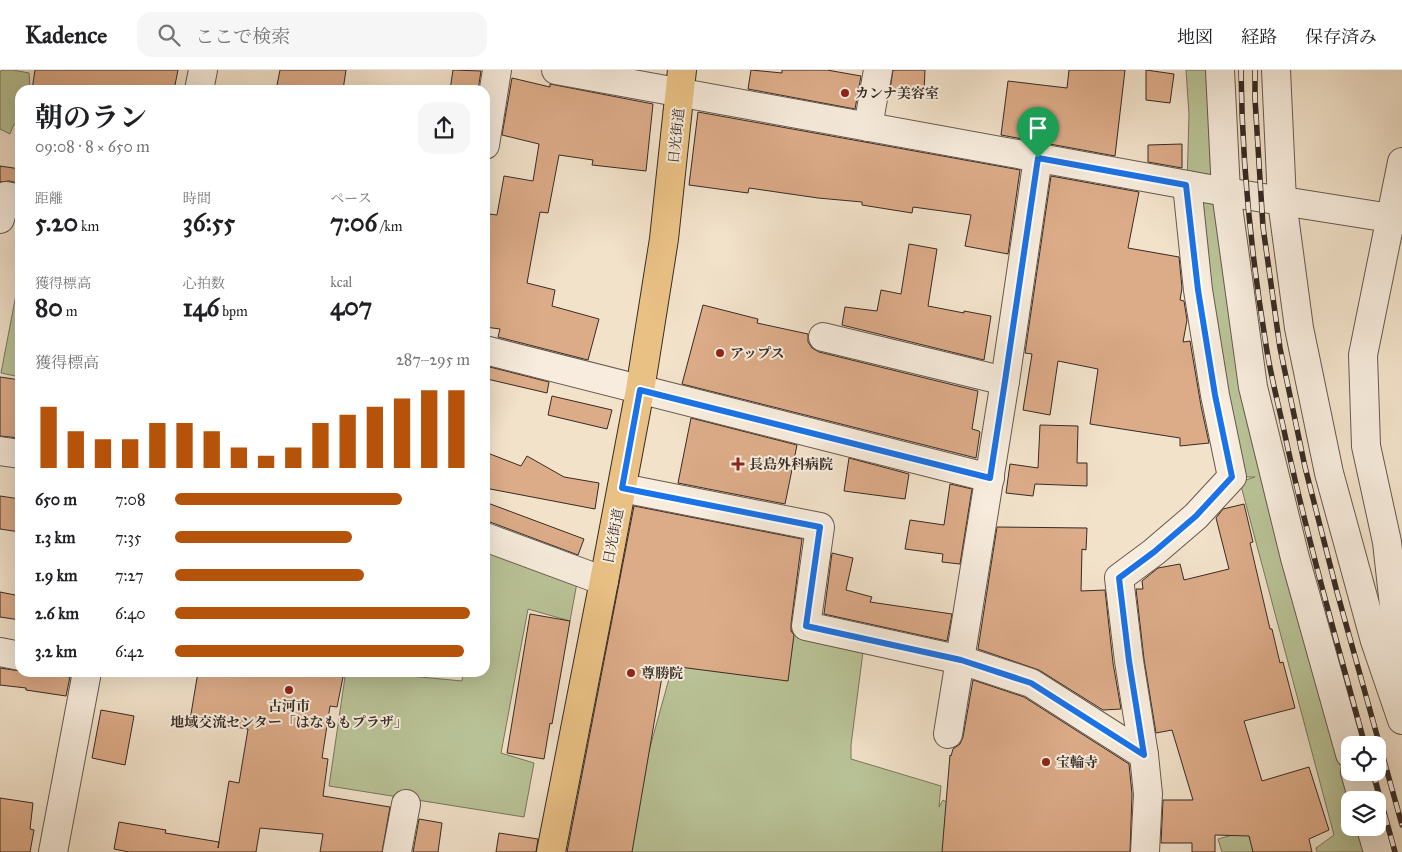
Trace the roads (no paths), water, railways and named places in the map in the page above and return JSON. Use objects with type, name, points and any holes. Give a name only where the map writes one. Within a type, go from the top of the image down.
[{"type":"main road","name":"日光街道","points":[[550,852],[640,390],[664,239],[681,81]]},
{"type":"street","points":[[200,85],[203,70]]},
{"type":"street","points":[[490,114],[497,70]]},
{"type":"street","points":[[556,70],[681,81],[868,127],[1282,202],[1397,220]]},
{"type":"street","points":[[868,127],[878,70]]},
{"type":"street","points":[[1220,70],[1226,192],[1253,387],[1295,558],[1345,736]]},
{"type":"street","points":[[1276,70],[1282,202],[1299,328],[1329,474],[1376,641],[1402,720]]},
{"type":"street","points":[[948,734],[990,478],[1038,158]]},
{"type":"street","points":[[1393,693],[1400,660],[1387,542],[1366,446],[1363,355],[1397,220],[1402,162]]},
{"type":"street","points":[[1145,852],[1148,794],[1119,578],[1154,552],[1196,516],[1232,477],[1215,395],[1198,290],[1186,185]]},
{"type":"street","points":[[0,219],[6,196],[15,198]]},
{"type":"street","points":[[823,338],[1005,381]]},
{"type":"street","points":[[490,351],[990,478]]},
{"type":"street","points":[[0,451],[15,453]]},
{"type":"street","points":[[622,488],[820,527],[806,626],[961,660],[1031,683],[1144,755]]},
{"type":"street","points":[[490,539],[604,581]]},
{"type":"street","points":[[0,652],[15,655]]},
{"type":"street","points":[[53,852],[86,677]]},
{"type":"street","points":[[397,852],[406,804]]},
{"type":"street","points":[[1373,836],[1378,852]]},
{"type":"railway","points":[[1241,70],[1248,208],[1268,355],[1311,546],[1363,736]]},
{"type":"railway","points":[[1255,70],[1263,227],[1280,348],[1305,467],[1337,592],[1402,825]]},
{"type":"railway","points":[[1375,781],[1395,852]]},
{"type":"place","name":"カンナ美容室","points":[[845,93]]},
{"type":"place","name":"アップス","points":[[720,353]]},
{"type":"place","name":"長島外科病院","points":[[738,464]]},
{"type":"place","name":"尊勝院","points":[[631,673]]},
{"type":"place","name":"古河市 地域交流センター「はなももプラザ」","points":[[289,690]]},
{"type":"place","name":"宝輪寺","points":[[1046,762]]}]
